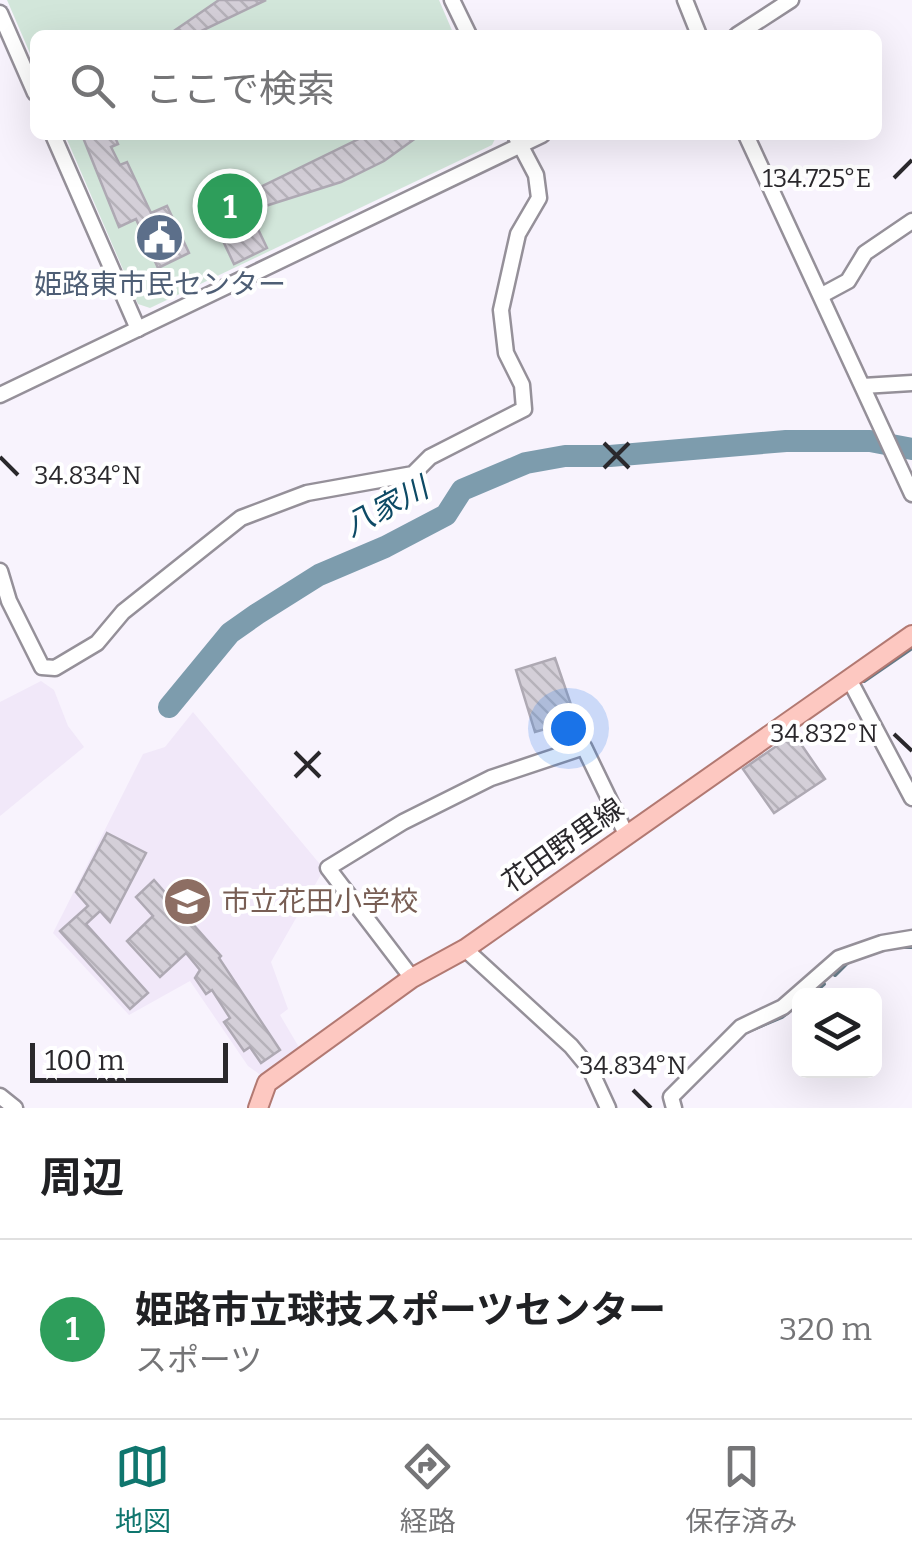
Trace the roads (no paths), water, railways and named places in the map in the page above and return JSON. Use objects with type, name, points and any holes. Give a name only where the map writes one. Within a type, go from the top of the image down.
[{"type":"main road","name":"花田野里線","points":[[258,1108],[267,1083],[412,978],[464,948],[912,634]]},
{"type":"street","points":[[452,0],[467,30]]},
{"type":"street","points":[[686,0],[697,30]]},
{"type":"street","points":[[745,30],[791,0]]},
{"type":"street","points":[[0,13],[30,82]]},
{"type":"street","points":[[55,140],[138,329]]},
{"type":"street","points":[[0,395],[518,140],[536,175],[539,198],[518,234],[501,310],[506,353],[522,385],[524,409],[430,457],[413,474],[307,493],[240,518],[123,612],[98,644],[55,668],[42,667],[9,601],[0,572]]},
{"type":"street","points":[[748,140],[912,494]]},
{"type":"street","points":[[822,296],[848,281],[865,253],[912,221]]},
{"type":"street","points":[[864,386],[912,382]]},
{"type":"street","points":[[849,679],[912,798]]},
{"type":"street","points":[[412,978],[328,868],[402,822],[492,778],[584,747],[626,834]]},
{"type":"street","points":[[674,1108],[671,1097],[741,1027],[783,1007],[839,958],[882,943],[912,938]]},
{"type":"street","points":[[464,948],[571,1046],[590,1068],[608,1108]]},
{"type":"street","points":[[0,1096],[15,1108]]},
{"type":"waterway","name":"八家川","points":[[169,707],[230,633],[257,614],[319,575],[446,515],[462,490],[526,463],[565,456],[610,456],[786,441],[870,441],[912,449]]},
{"type":"waterway","points":[[864,681],[912,648]]},
{"type":"waterway","points":[[896,947],[912,947]]},
{"type":"waterway","points":[[835,975],[849,961]]},
{"type":"waterway","points":[[819,988],[824,984]]},
{"type":"waterway","points":[[744,1033],[792,1009]]},
{"type":"waterway","points":[[681,1097],[695,1082]]},
{"type":"place","name":"姫路市立球技スポーツセンター","points":[[230,206]]},
{"type":"place","name":"姫路東市民センター","points":[[160,237]]},
{"type":"place","name":"市立花田小学校","points":[[187,901]]}]
